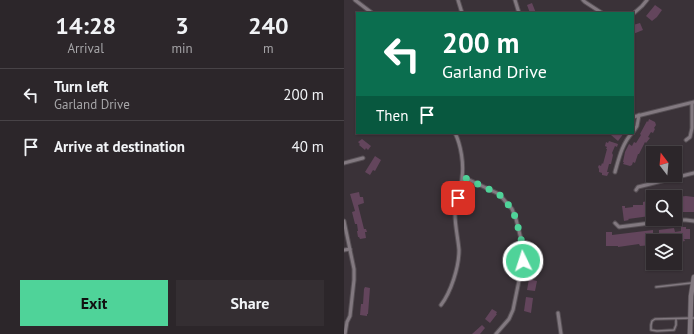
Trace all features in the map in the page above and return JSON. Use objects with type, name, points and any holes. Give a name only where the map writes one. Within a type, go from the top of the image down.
[{"type":"main road","points":[[690,334],[694,277]]},
{"type":"street","points":[[355,0],[371,12]]},
{"type":"street","points":[[458,0],[462,12]]},
{"type":"street","points":[[515,0],[519,12]]},
{"type":"street","points":[[583,0],[600,12]]},
{"type":"street","points":[[634,13],[647,0]]},
{"type":"street","points":[[634,117],[693,102],[692,128],[690,138],[686,140]]},
{"type":"street","points":[[634,130],[637,126],[639,115]]},
{"type":"street","points":[[441,305],[452,287],[459,250],[455,220],[463,177],[462,154],[455,134]]},
{"type":"street","points":[[615,172],[623,146],[626,139],[631,134]]},
{"type":"street","points":[[344,163],[362,158]]},
{"type":"street","points":[[636,190],[638,187],[694,173]]},
{"type":"street","points":[[463,177],[499,194],[512,209],[523,247],[523,261],[513,310],[508,320],[496,334]]},
{"type":"street","points":[[615,224],[619,227],[674,220],[694,221]]},
{"type":"street","points":[[344,221],[354,269],[350,316],[347,322],[345,334]]},
{"type":"street","points":[[344,250],[350,249]]},
{"type":"street","points":[[558,312],[560,334]]},
{"type":"lane","points":[[656,287],[693,283]]},
{"type":"lane","points":[[676,319],[676,326],[674,330],[651,330],[652,320],[655,319],[692,318]]},
{"type":"building","points":[[532,3],[536,12],[530,12],[527,5]]},
{"type":"building","points":[[655,5],[662,10],[652,21],[646,16]]},
{"type":"building","points":[[640,23],[643,30],[634,34],[634,25]]},
{"type":"building","points":[[649,119],[655,122],[656,125],[653,133],[651,132],[648,137],[650,138],[646,143],[645,142],[635,163],[633,162],[630,166],[623,164],[625,152],[629,144],[632,146],[634,142],[636,143]]},
{"type":"building","points":[[611,134],[623,134],[618,141]]},
{"type":"building","points":[[362,139],[371,146],[368,150],[366,148],[365,150],[359,145],[360,144],[358,142]]},
{"type":"building","points":[[609,141],[618,144],[617,147],[615,146],[612,153],[613,155],[611,164],[609,164],[607,172],[609,172],[607,176],[602,175],[602,173],[599,172],[598,167],[599,165],[601,166],[602,163],[603,164],[607,149],[605,146],[606,142],[608,143]]},
{"type":"building","points":[[375,156],[381,160],[375,171],[373,170],[370,175],[365,172]]},
{"type":"building","points":[[359,192],[360,197],[363,197],[364,203],[358,205],[364,229],[366,229],[367,232],[365,232],[366,238],[360,239],[358,237],[357,224],[355,224],[352,212],[355,211],[350,194]]},
{"type":"building","points":[[682,196],[694,197],[694,212],[682,212]]},
{"type":"building","points":[[646,201],[646,217],[624,221],[622,206],[625,206],[625,208],[633,207],[633,205],[643,205],[643,202]]},
{"type":"building","points":[[681,227],[690,229],[690,239],[684,239],[685,241],[682,242],[682,234],[646,234],[646,246],[640,246],[639,244],[618,247],[606,246],[606,232],[612,232],[612,235],[653,230],[653,233],[659,233],[659,230],[674,228],[675,232],[681,231]]},
{"type":"building","points":[[533,260],[541,262],[541,265],[538,265],[537,273],[531,272]]},
{"type":"building","points":[[529,279],[537,281],[535,291],[527,290]]},
{"type":"building","points":[[365,287],[370,288],[367,316],[360,315]]},
{"type":"building","points":[[526,297],[533,298],[531,313],[524,311]]},
{"type":"building","points":[[492,309],[497,312],[497,314],[490,323],[485,319]]},
{"type":"building","points":[[482,325],[485,328],[480,334],[472,334]]},
{"type":"route","points":[[458,198],[463,177],[499,194],[512,209],[516,219],[523,247],[523,261]]}]
